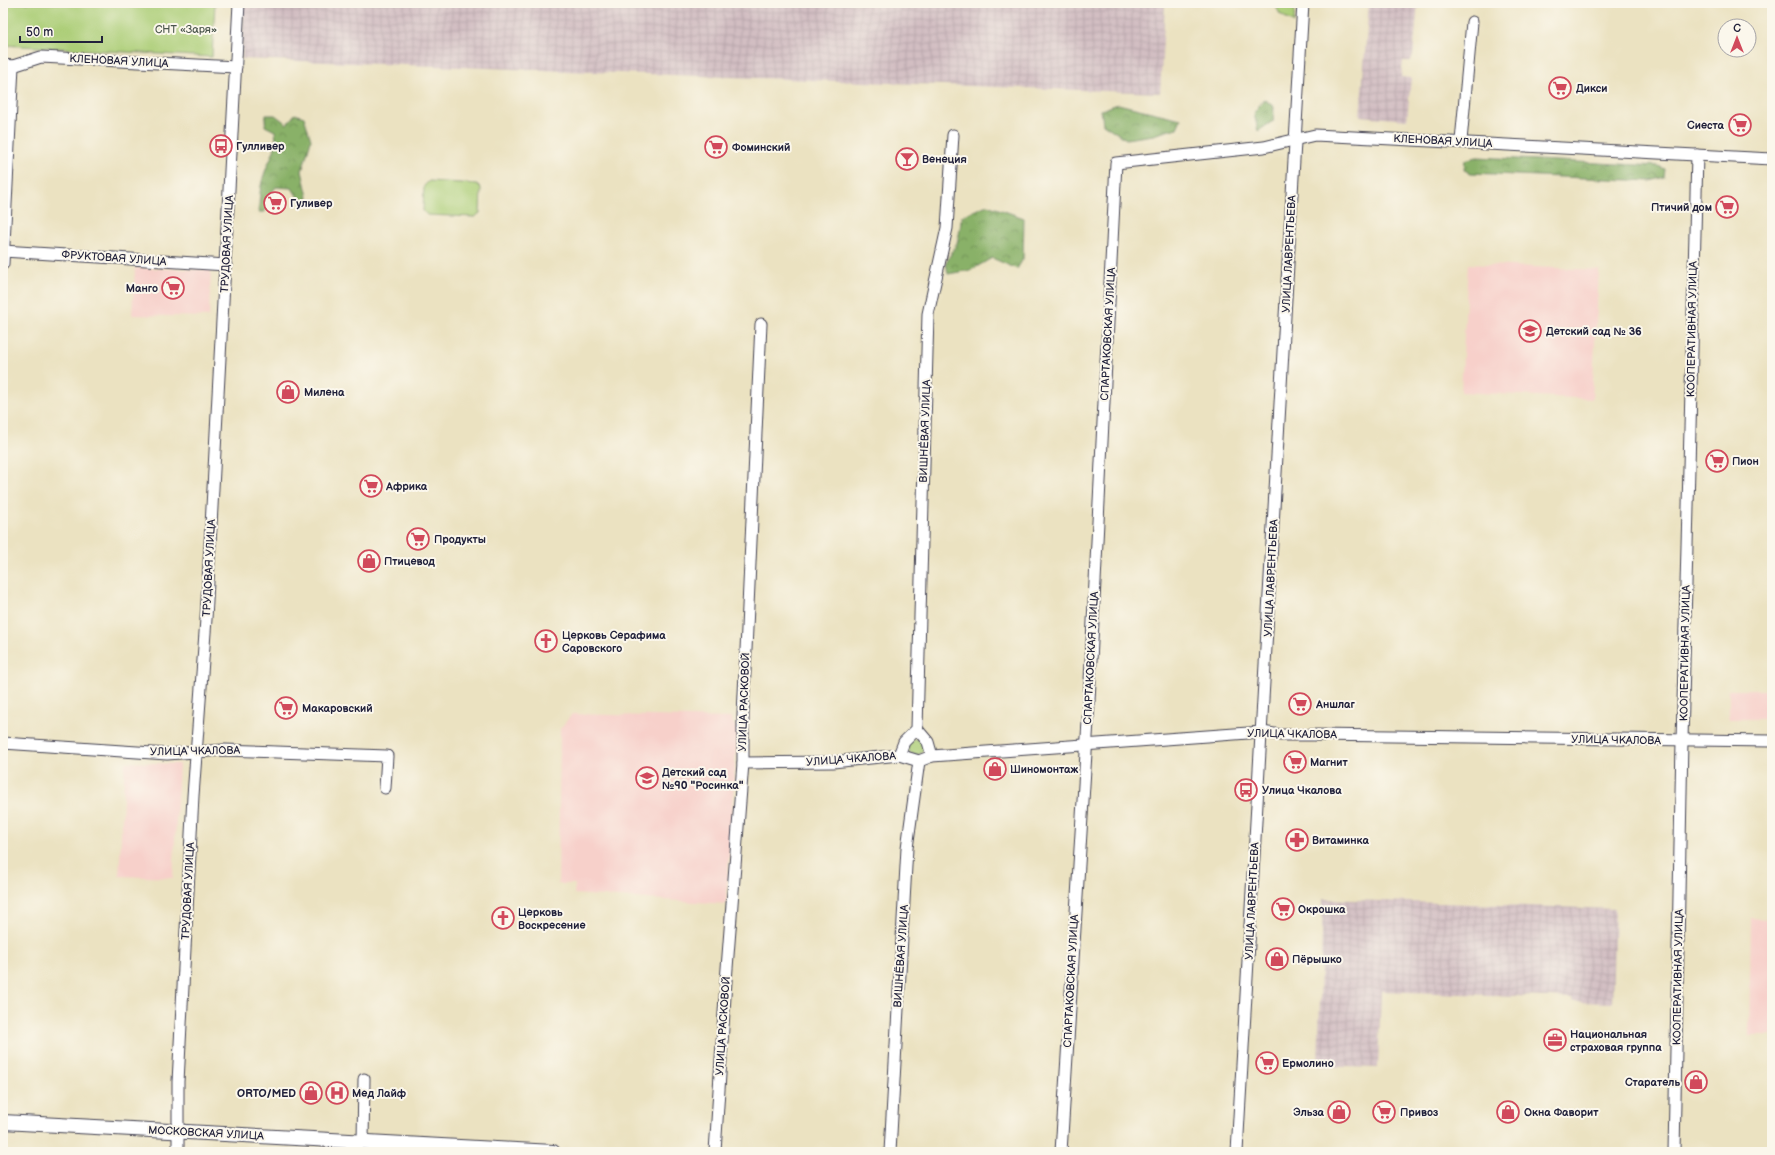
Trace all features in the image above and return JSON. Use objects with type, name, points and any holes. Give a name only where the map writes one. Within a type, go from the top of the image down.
[{"type":"main road","name":"МОСКОВСКАЯ УЛИЦА","points":[[3,1122],[553,1152]]},
{"type":"street","name":"ТРУДОВАЯ УЛИЦА","points":[[178,1152],[178,1082],[196,752],[206,619],[239,3]]},
{"type":"street","name":"УЛИЦА ЛАВРЕНТЬЕВА","points":[[1237,1152],[1304,3]]},
{"type":"street","points":[[1461,141],[1472,22]]},
{"type":"street","name":"КЛЕНОВАЯ УЛИЦА","points":[[8,66],[41,56],[236,67]]},
{"type":"street","points":[[3,264],[8,66]]},
{"type":"street","name":"КЛЕНОВАЯ УЛИЦА","points":[[1116,163],[1264,147],[1315,134],[1772,159]]},
{"type":"street","name":"ВИШНЁВАЯ УЛИЦА","points":[[917,730],[928,314],[947,228],[953,135]]},
{"type":"street","name":"КООПЕРАТИВНАЯ УЛИЦА","points":[[1674,1152],[1682,741],[1697,155]]},
{"type":"street","name":"СПАРТАКОВСКАЯ УЛИЦА","points":[[1061,1152],[1088,721],[1116,163]]},
{"type":"street","name":"ФРУКТОВАЯ УЛИЦА","points":[[3,251],[226,265]]},
{"type":"street","name":"УЛИЦА РАСКОВОЙ","points":[[715,1152],[726,981],[743,763],[743,707],[761,324]]},
{"type":"street","points":[[899,754],[904,742],[917,730],[928,742],[932,756]]},
{"type":"street","name":"УЛИЦА ЧКАЛОВА","points":[[743,763],[833,762],[899,754],[919,761],[932,756],[1262,732],[1282,735],[1772,741]]},
{"type":"street","name":"УЛИЦА ЧКАЛОВА","points":[[3,743],[167,754],[224,750],[387,756],[385,788]]},
{"type":"street","name":"ВИШНЁВАЯ УЛИЦА","points":[[890,1152],[907,848],[919,761]]},
{"type":"street","points":[[363,1142],[364,1079]]},
{"type":"shaded area","points":[[244,3],[1165,3],[1160,93],[242,59]]},
{"type":"shaded area","points":[[1369,3],[1418,3],[1413,56],[1410,61],[1403,61],[1401,77],[1411,78],[1407,120],[1360,116]]},
{"type":"shaded area","name":"Детский сад № 36","points":[[1468,264],[1599,270],[1592,399],[1461,392]]},
{"type":"shaded area","points":[[135,268],[211,270],[209,317],[132,315]]},
{"type":"shaded area","points":[[1729,690],[1772,690],[1772,719],[1729,719]]},
{"type":"shaded area","name":"Детский сад №90 \"Росинка\"","points":[[572,714],[731,718],[737,732],[726,904],[574,894],[575,884],[558,884],[560,729]]},
{"type":"shaded area","points":[[125,762],[179,764],[173,878],[119,876]]},
{"type":"shaded area","points":[[1323,899],[1615,909],[1612,1003],[1573,1002],[1572,998],[1381,991],[1378,1068],[1318,1066]]},
{"type":"shaded area","points":[[1751,918],[1772,919],[1772,1036],[1749,1036]]},
{"type":"green space","name":"СНТ «Заря»","points":[[3,3],[215,3],[212,57],[3,45]]},
{"type":"green space","points":[[1274,3],[1295,3],[1294,23],[1280,14]]},
{"type":"green space","points":[[1264,99],[1274,107],[1273,121],[1258,131],[1254,113]]},
{"type":"green space","points":[[1118,104],[1181,119],[1177,128],[1153,135],[1126,139],[1103,124],[1101,110]]},
{"type":"green space","points":[[295,114],[304,117],[311,140],[302,171],[308,197],[304,207],[292,188],[276,187],[267,199],[265,212],[259,212],[262,181],[276,143],[275,131],[265,126],[266,115],[275,115],[287,124]]},
{"type":"green space","points":[[1477,157],[1658,166],[1665,169],[1664,177],[1651,181],[1471,173],[1464,170],[1465,160]]},
{"type":"green space","points":[[429,181],[477,184],[481,188],[480,213],[475,217],[427,215],[423,211],[424,186]]},
{"type":"green space","points":[[987,205],[1024,218],[1023,259],[1017,269],[992,258],[971,270],[948,274],[946,263],[958,241],[962,216]]},
{"type":"green space","points":[[916,739],[922,741],[924,747],[922,753],[916,755],[910,753],[908,747],[910,741]]},
{"type":"place","name":"Дикси","points":[[1560,88]]},
{"type":"place","name":"Сиеста","points":[[1740,125]]},
{"type":"place","name":"Гулливер","points":[[221,146]]},
{"type":"place","name":"Фоминский","points":[[716,147]]},
{"type":"place","name":"Венеция","points":[[907,159]]},
{"type":"place","name":"Гуливер","points":[[275,203]]},
{"type":"place","name":"Птичий дом","points":[[1727,207]]},
{"type":"place","name":"Манго","points":[[173,288]]},
{"type":"place","name":"Детский сад № 36","points":[[1530,331]]},
{"type":"place","name":"Милена","points":[[288,392]]},
{"type":"place","name":"Пион","points":[[1717,461]]},
{"type":"place","name":"Африка","points":[[371,486]]},
{"type":"place","name":"Продукты","points":[[418,539]]},
{"type":"place","name":"Птицевод","points":[[369,561]]},
{"type":"place","name":"Церковь Серафима Саровского","points":[[546,641]]},
{"type":"place","name":"Аншлаг","points":[[1300,704]]},
{"type":"place","name":"Макаровский","points":[[286,708]]},
{"type":"place","name":"Магнит","points":[[1295,762]]},
{"type":"place","name":"Шиномонтаж","points":[[995,769]]},
{"type":"place","name":"Детский сад №90 \"Росинка\"","points":[[647,778]]},
{"type":"place","name":"Улица Чкалова","points":[[1246,790]]},
{"type":"place","name":"Витаминка","points":[[1297,840]]},
{"type":"place","name":"Окрошка","points":[[1283,909]]},
{"type":"place","name":"Церковь Воскресение","points":[[503,918]]},
{"type":"place","name":"Пёрышко","points":[[1277,959]]},
{"type":"place","name":"Национальная страховая группа","points":[[1555,1040]]},
{"type":"place","name":"Ермолино","points":[[1267,1063]]},
{"type":"place","name":"Старатель","points":[[1696,1082]]},
{"type":"place","name":"ORTO/MED","points":[[311,1093]]},
{"type":"place","name":"Мед Лайф","points":[[337,1093]]},
{"type":"place","name":"Эльза","points":[[1339,1112]]},
{"type":"place","name":"Привоз","points":[[1384,1112]]},
{"type":"place","name":"Окна Фаворит","points":[[1508,1112]]}]
